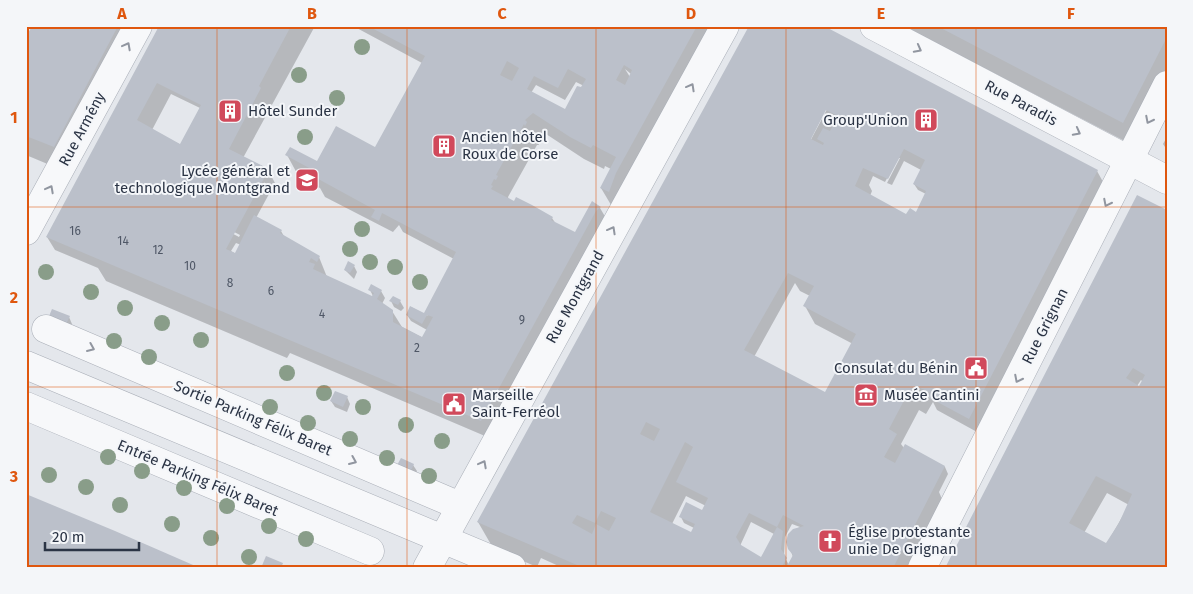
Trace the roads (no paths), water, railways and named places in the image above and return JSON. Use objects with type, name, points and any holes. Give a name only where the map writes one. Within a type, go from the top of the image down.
[{"type":"street","name":"Rue Armény","points":[[26,231],[138,26]]},
{"type":"street","name":"Rue Montgrand","points":[[426,568],[726,26]]},
{"type":"street","name":"Rue Paradis","points":[[874,26],[1167,180]]},
{"type":"street","name":"Rue Grignan","points":[[922,568],[1167,85]]},
{"type":"street","name":"Sortie Parking Félix Baret","points":[[46,329],[460,506]]},
{"type":"street","points":[[26,365],[512,568]]},
{"type":"street","name":"Entrée Parking Félix Baret","points":[[26,406],[370,551]]},
{"type":"place","name":"Hôtel Sunder","points":[[230,111]]},
{"type":"place","name":"Group'Union","points":[[926,120]]},
{"type":"place","name":"Ancien hôtel Roux de Corse","points":[[444,146]]},
{"type":"place","name":"Lycée général et technologique Montgrand","points":[[307,180]]},
{"type":"place","name":"Consulat du Bénin","points":[[976,368]]},
{"type":"place","name":"Musée Cantini","points":[[866,395]]},
{"type":"place","name":"Marseille Saint-Ferréol","points":[[454,404]]},
{"type":"place","name":"Église protestante unie De Grignan","points":[[830,541]]}]
